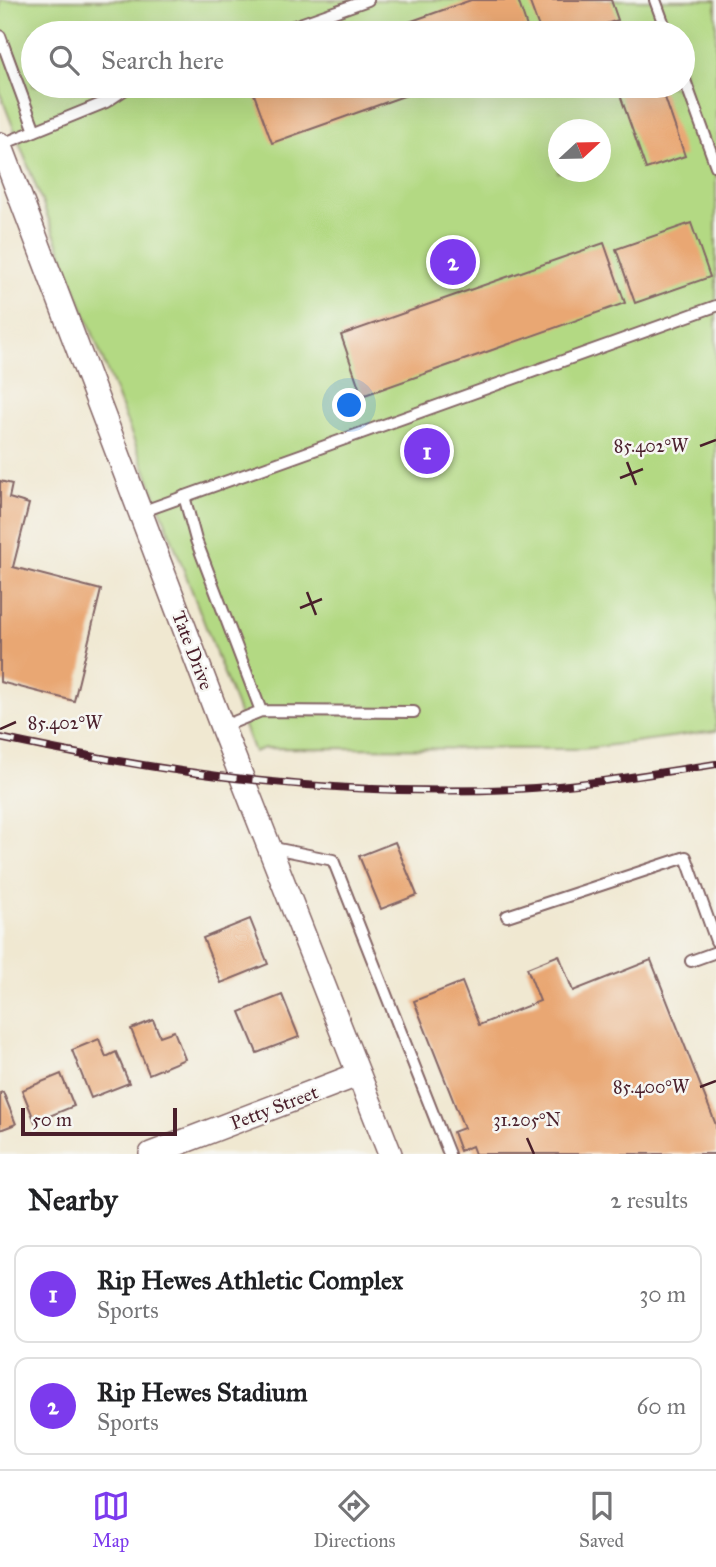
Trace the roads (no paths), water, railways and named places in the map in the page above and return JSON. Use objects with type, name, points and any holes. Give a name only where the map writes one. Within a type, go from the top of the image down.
[{"type":"street","name":"Tate Drive","points":[[0,144],[222,727],[390,1154]]},
{"type":"street","name":"Petty Street","points":[[152,1154],[357,1075]]},
{"type":"lane","points":[[308,21],[368,0]]},
{"type":"lane","points":[[655,0],[663,21]]},
{"type":"lane","points":[[0,36],[21,93]]},
{"type":"lane","points":[[23,98],[35,131]]},
{"type":"lane","points":[[0,144],[112,98]]},
{"type":"lane","points":[[691,98],[716,166]]},
{"type":"lane","points":[[141,512],[716,306]]},
{"type":"lane","points":[[184,496],[196,540],[261,711]]},
{"type":"lane","points":[[222,727],[261,711],[414,712]]},
{"type":"lane","points":[[269,847],[333,860],[449,1154]]},
{"type":"lane","points":[[507,916],[686,857],[716,941]]},
{"type":"lane","points":[[691,961],[716,952]]},
{"type":"railway","points":[[0,738],[192,773],[385,790],[516,789],[616,779],[716,764]]},
{"type":"place","name":"Rip Hewes Stadium","points":[[453,262]]},
{"type":"place","name":"Rip Hewes Athletic Complex","points":[[427,451]]}]
